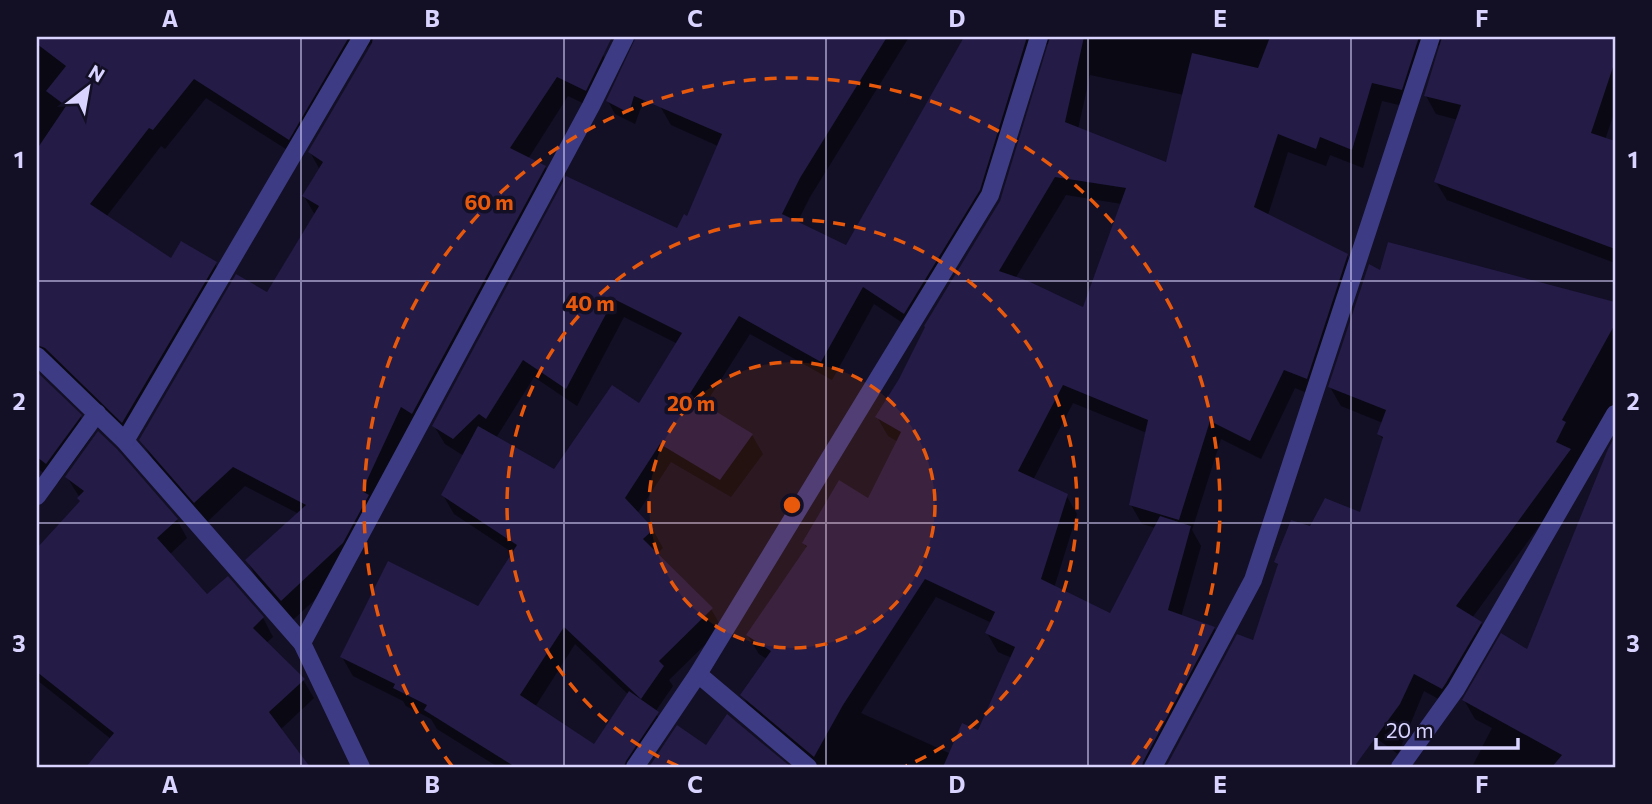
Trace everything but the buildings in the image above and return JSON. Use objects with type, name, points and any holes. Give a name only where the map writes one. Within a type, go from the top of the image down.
[{"type":"street","points":[[125,441],[362,37]]},
{"type":"street","points":[[302,643],[584,119],[625,37]]},
{"type":"street","points":[[635,767],[698,674],[990,195],[1039,37]]},
{"type":"street","points":[[1153,767],[1252,580],[1431,37]]},
{"type":"street","points":[[37,356],[125,441],[302,643],[360,767]]},
{"type":"street","points":[[37,496],[97,413]]},
{"type":"street","points":[[1400,767],[1456,689],[1615,414]]},
{"type":"street","points":[[698,674],[808,767]]}]
